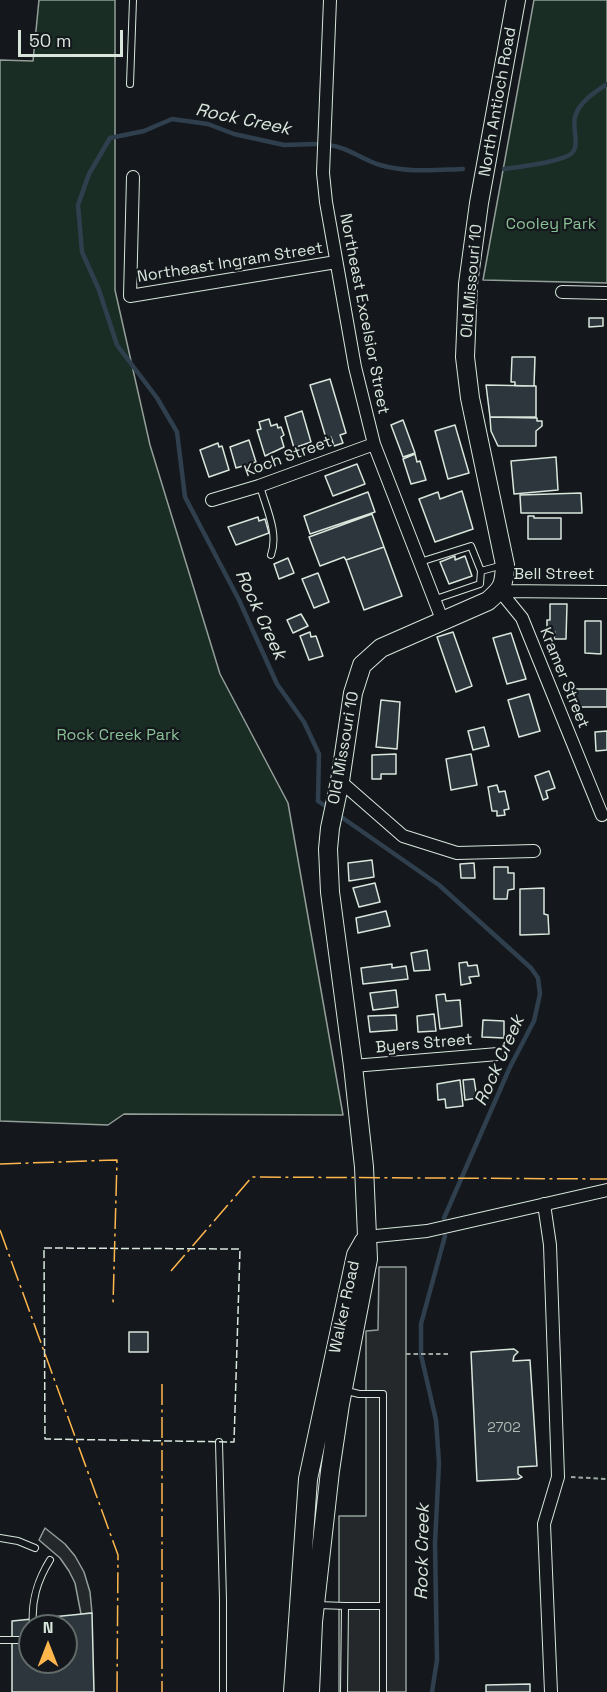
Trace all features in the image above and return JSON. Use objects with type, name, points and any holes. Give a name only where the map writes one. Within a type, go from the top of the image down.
[{"type":"street","name":"Northeast Excelsior Street","points":[[330,0],[323,173],[355,367],[374,444],[443,622]]},
{"type":"street","name":"North Antioch Road","points":[[479,204],[516,0]]},
{"type":"street","name":"Northeast Ingram Street","points":[[133,177],[130,296],[336,262]]},
{"type":"street","name":"Old Missouri 10","points":[[366,1237],[364,1167],[330,892],[328,849],[330,828],[352,693],[362,665],[381,648],[443,622],[494,596],[504,581],[505,565],[470,398],[465,357],[468,284],[479,204]]},
{"type":"street","points":[[562,292],[607,293]]},
{"type":"street","name":"Koch Street","points":[[212,500],[259,486],[374,444]]},
{"type":"street","name":"Bell Street","points":[[494,596],[607,592]]},
{"type":"street","name":"Kramer Street","points":[[494,596],[522,618],[602,815]]},
{"type":"street","points":[[338,788],[403,836],[457,853],[534,851]]},
{"type":"street","name":"Byers Street","points":[[353,1066],[498,1054]]},
{"type":"street","points":[[366,1237],[427,1231],[607,1190]]},
{"type":"street","points":[[544,1204],[550,1245],[558,1477],[544,1524],[551,1692]]},
{"type":"street","name":"Walker Road","points":[[293,1692],[330,1471],[335,1388],[368,1259],[366,1237]]},
{"type":"street","name":"Walker Road","points":[[307,1604],[310,1692]]},
{"type":"lane","points":[[130,84],[133,0]]},
{"type":"lane","points":[[259,486],[274,536],[275,544],[271,555]]},
{"type":"lane","points":[[419,562],[471,546],[481,571],[480,584]]},
{"type":"lane","points":[[481,571],[505,565]]},
{"type":"lane","points":[[433,600],[480,584]]},
{"type":"lane","points":[[480,584],[494,596]]},
{"type":"lane","points":[[335,1388],[359,1394],[383,1394],[383,1692]]},
{"type":"lane","points":[[219,1442],[223,1692]]},
{"type":"lane","points":[[0,1538],[18,1541],[35,1548]]},
{"type":"lane","points":[[33,1614],[36,1588],[50,1560]]},
{"type":"lane","points":[[307,1604],[383,1606]]},
{"type":"lane","points":[[344,1692],[345,1606]]},
{"type":"lane","points":[[0,1640],[18,1640]]},
{"type":"path","points":[[406,1354],[448,1354]]},
{"type":"path","points":[[558,1477],[607,1479]]},
{"type":"green space","name":"Rock Creek Park","points":[[39,0],[115,0],[115,290],[150,445],[220,674],[288,803],[343,1115],[124,1114],[108,1125],[0,1121],[0,60],[33,61]]},
{"type":"green space","name":"Cooley Park","points":[[534,0],[607,0],[607,283],[483,280]]},
{"type":"shaded area","points":[[379,1267],[406,1267],[406,1692],[339,1692],[339,1516],[366,1516],[366,1331],[378,1330]]},
{"type":"shaded area","points":[[45,1528],[65,1544],[84,1572],[90,1592],[92,1613],[81,1614],[75,1583],[69,1571],[60,1558],[39,1540]]},
{"type":"building","points":[[589,318],[603,318],[603,326],[589,327]]},
{"type":"building","points":[[512,357],[535,357],[534,386],[515,386],[515,382],[511,382]]},
{"type":"building","points":[[330,379],[346,433],[340,435],[343,443],[334,446],[331,437],[326,438],[310,385]]},
{"type":"building","points":[[486,385],[536,386],[536,417],[490,417]]},
{"type":"building","points":[[302,411],[311,442],[294,448],[285,417]]},
{"type":"building","points":[[490,417],[537,418],[537,421],[542,421],[542,426],[536,431],[536,446],[498,446],[491,431]]},
{"type":"building","points":[[269,419],[271,426],[277,424],[278,428],[281,427],[284,447],[265,456],[257,430],[261,429],[259,422]]},
{"type":"building","points":[[403,420],[415,453],[403,457],[391,425]]},
{"type":"building","points":[[455,425],[469,473],[448,479],[435,431]]},
{"type":"building","points":[[249,440],[256,462],[236,468],[230,447]]},
{"type":"building","points":[[218,443],[219,447],[222,446],[229,470],[209,477],[200,450]]},
{"type":"building","points":[[415,454],[417,462],[420,461],[426,480],[411,484],[403,459]]},
{"type":"building","points":[[556,457],[558,490],[514,494],[511,461]]},
{"type":"building","points":[[357,464],[365,484],[333,496],[325,476]]},
{"type":"building","points":[[462,491],[473,529],[435,542],[419,499],[438,492],[440,499]]},
{"type":"building","points":[[368,492],[375,512],[310,534],[304,516]]},
{"type":"building","points":[[581,493],[582,513],[521,513],[520,495]]},
{"type":"building","points":[[372,514],[384,547],[320,566],[309,537]]},
{"type":"building","points":[[528,516],[561,518],[561,539],[528,539]]},
{"type":"building","points":[[258,517],[259,521],[265,519],[269,533],[236,545],[228,527]]},
{"type":"building","points":[[384,547],[402,596],[364,610],[346,560]]},
{"type":"building","points":[[455,556],[455,560],[465,556],[472,576],[449,584],[440,562]]},
{"type":"building","points":[[288,558],[294,573],[279,579],[274,564]]},
{"type":"building","points":[[318,573],[329,602],[314,608],[302,579]]},
{"type":"building","points":[[550,604],[567,604],[566,639],[554,639],[555,632],[547,632]]},
{"type":"building","points":[[301,614],[308,626],[293,633],[287,620]]},
{"type":"building","points":[[585,621],[601,621],[601,654],[585,653]]},
{"type":"building","points":[[310,632],[311,637],[316,636],[323,656],[309,660],[300,636]]},
{"type":"building","points":[[453,632],[472,686],[456,692],[437,637]]},
{"type":"building","points":[[511,633],[526,679],[507,684],[493,638]]},
{"type":"building","points":[[573,689],[607,689],[607,707],[574,707]]},
{"type":"building","points":[[529,694],[540,731],[519,737],[508,700]]},
{"type":"building","points":[[381,700],[400,702],[397,749],[376,747]]},
{"type":"building","points":[[484,727],[489,746],[473,750],[468,731]]},
{"type":"building","points":[[607,731],[607,750],[596,751],[595,732]]},
{"type":"building","points":[[396,754],[396,774],[381,774],[381,779],[372,779],[372,755]]},
{"type":"building","points":[[471,754],[477,785],[451,790],[446,759]]},
{"type":"building","points":[[549,771],[555,788],[546,791],[548,798],[543,800],[535,776]]},
{"type":"building","points":[[497,785],[499,792],[505,791],[509,809],[504,810],[505,815],[497,816],[497,811],[492,811],[488,787]]},
{"type":"building","points":[[372,860],[374,877],[349,881],[348,863]]},
{"type":"building","points":[[474,863],[475,878],[461,878],[460,864]]},
{"type":"building","points":[[494,867],[508,867],[508,873],[514,873],[514,889],[508,890],[507,899],[494,899]]},
{"type":"building","points":[[375,883],[380,902],[359,907],[353,888]]},
{"type":"building","points":[[544,888],[544,914],[548,915],[549,934],[520,935],[520,889]]},
{"type":"building","points":[[386,911],[390,926],[358,933],[356,918]]},
{"type":"building","points":[[427,950],[430,970],[414,971],[411,953]]},
{"type":"building","points":[[467,962],[468,966],[477,965],[479,976],[469,977],[471,983],[461,985],[459,963]]},
{"type":"building","points":[[392,964],[392,968],[406,966],[408,979],[363,984],[361,968]]},
{"type":"building","points":[[396,990],[398,1007],[373,1010],[370,993]]},
{"type":"building","points":[[445,994],[446,1001],[460,1000],[462,1026],[440,1029],[436,995]]},
{"type":"building","points":[[434,1014],[436,1031],[418,1032],[417,1016]]},
{"type":"building","points":[[396,1015],[397,1030],[370,1032],[368,1016]]},
{"type":"building","points":[[483,1020],[504,1021],[504,1038],[482,1037]]},
{"type":"building","points":[[474,1079],[477,1098],[465,1100],[463,1080]]},
{"type":"building","points":[[460,1080],[463,1106],[446,1108],[445,1099],[438,1100],[437,1084]]},
{"type":"building","points":[[129,1332],[148,1332],[148,1352],[129,1352]]},
{"type":"building","points":[[514,1349],[518,1352],[513,1361],[530,1360],[537,1466],[518,1467],[518,1474],[522,1477],[518,1479],[477,1481],[471,1352]]},
{"type":"building","points":[[92,1613],[94,1692],[12,1692],[12,1621],[18,1620],[18,1674],[78,1674],[78,1614]]},
{"type":"building","points":[[530,1684],[530,1692],[486,1692],[486,1685]]},
{"type":"waterway","name":"Rock Creek","points":[[504,169],[550,161],[572,153],[576,141],[574,121],[577,112],[588,98],[607,84]]},
{"type":"waterway","name":"Rock Creek","points":[[316,144],[284,145],[234,134],[208,124],[172,119],[144,131],[110,138],[89,174],[78,205],[82,252],[99,290],[117,345],[157,398],[177,432],[185,497],[239,600],[277,684],[304,722],[319,754],[318,801],[330,809]]},
{"type":"waterway","name":"Rock Creek","points":[[328,145],[342,148],[390,168],[463,169]]},
{"type":"waterway","name":"Rock Creek","points":[[337,814],[439,885],[531,968],[538,978],[540,994],[534,1021],[510,1067],[444,1218]]},
{"type":"waterway","name":"Rock Creek","points":[[432,1692],[437,1660],[435,1543],[439,1463],[436,1420],[421,1355],[421,1324],[445,1236]]},
{"type":"fence","points":[[44,1248],[240,1249],[234,1442],[45,1439],[44,1248]]},
{"type":"power","points":[[0,1164],[117,1160],[113,1305]]},
{"type":"power","points":[[171,1271],[252,1177],[607,1179]]},
{"type":"power","points":[[0,1230],[118,1555],[117,1692]]},
{"type":"power","points":[[162,1384],[162,1692]]}]
